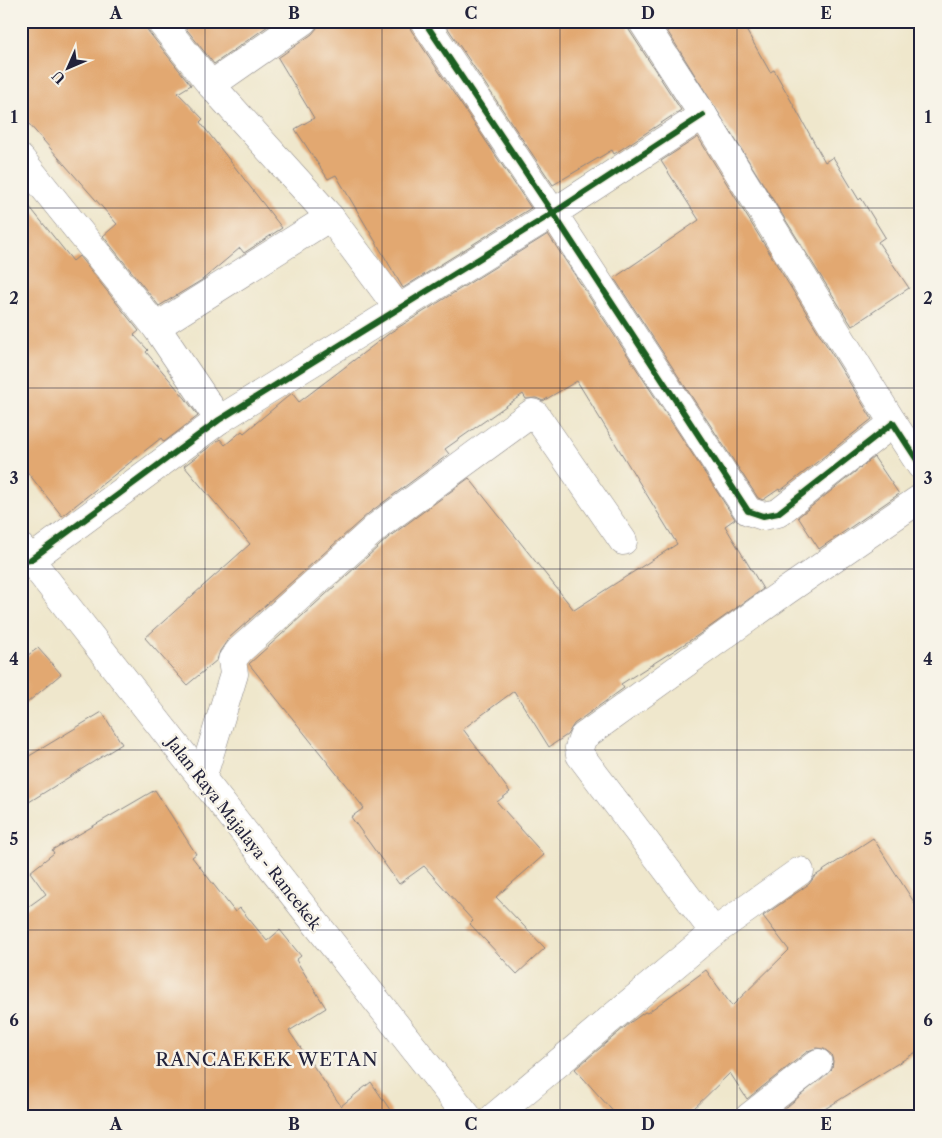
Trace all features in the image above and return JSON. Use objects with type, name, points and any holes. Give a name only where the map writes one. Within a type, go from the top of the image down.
[{"type":"street","points":[[160,21],[211,85],[330,216],[398,308]]},
{"type":"street","points":[[211,85],[303,21]]},
{"type":"street","points":[[424,21],[554,213],[748,511],[763,516],[778,513],[893,423]]},
{"type":"street","points":[[642,21],[703,115],[921,466]]},
{"type":"street","points":[[26,554],[219,420],[554,213],[703,115]]},
{"type":"street","points":[[21,159],[156,327],[219,420]]},
{"type":"street","points":[[156,327],[330,216]]},
{"type":"street","points":[[202,780],[234,674],[232,660],[240,650],[379,525],[532,413],[535,414],[623,541]]},
{"type":"street","points":[[714,932],[580,755],[579,748],[584,737],[921,498]]},
{"type":"street","name":"Jalan Raya Majalaya - Rancekek","points":[[26,554],[468,1117]]},
{"type":"street","points":[[494,1117],[714,932],[800,871]]},
{"type":"street","points":[[749,1117],[818,1063]]},
{"type":"building","points":[[21,21],[145,21],[148,31],[191,85],[178,93],[203,119],[200,122],[282,228],[244,253],[240,248],[202,280],[159,306],[103,236],[117,224],[21,115]]},
{"type":"building","points":[[180,21],[275,21],[214,64]]},
{"type":"building","points":[[318,21],[408,21],[411,30],[531,208],[403,288],[336,175],[328,179],[295,129],[314,118],[278,58],[312,34],[317,28]]},
{"type":"building","points":[[443,21],[626,21],[629,30],[681,110],[614,154],[612,150],[553,185]]},
{"type":"building","points":[[661,21],[741,21],[770,72],[774,70],[825,162],[833,157],[859,200],[861,198],[885,237],[878,242],[909,288],[852,326]]},
{"type":"building","points":[[698,137],[872,419],[780,491],[779,489],[763,500],[758,498],[614,278],[699,220],[661,161]]},
{"type":"building","points":[[21,196],[73,261],[79,256],[139,331],[134,335],[148,350],[146,352],[198,416],[164,442],[161,438],[62,516],[21,464]]},
{"type":"building","points":[[548,234],[735,519],[725,526],[763,589],[697,636],[621,684],[624,688],[574,724],[567,735],[549,747],[514,691],[463,729],[510,792],[497,802],[544,855],[496,897],[545,948],[517,974],[470,924],[473,921],[424,866],[399,884],[351,817],[364,808],[249,664],[389,537],[469,478],[574,610],[677,544],[577,381],[543,401],[536,398],[526,399],[523,394],[445,449],[449,454],[369,513],[229,638],[220,651],[217,660],[187,685],[145,638],[250,544],[184,466],[220,439],[225,445],[242,431],[244,433],[292,393],[299,402],[391,332]]},
{"type":"building","points":[[874,457],[899,494],[819,549],[798,517]]},
{"type":"building","points":[[38,648],[61,674],[21,708],[21,660]]},
{"type":"building","points":[[102,712],[122,744],[21,807],[21,761]]},
{"type":"building","points":[[155,790],[196,854],[192,857],[235,912],[240,908],[267,941],[280,930],[301,956],[296,960],[326,1008],[289,1031],[341,1106],[371,1082],[395,1117],[21,1117],[21,912],[46,894],[30,872],[54,853],[52,850]]},
{"type":"building","points":[[873,838],[921,913],[921,1049],[812,1117],[775,1117],[832,1069],[833,1061],[831,1054],[824,1049],[816,1048],[808,1051],[747,1099],[730,1073],[685,1117],[618,1117],[575,1069],[631,1022],[645,1012],[647,1013],[706,970],[732,1006],[789,950],[763,916],[809,884],[815,876]]},
{"type":"cycle path","points":[[424,21],[553,213],[748,511],[763,516],[778,513],[893,423],[921,466]]},
{"type":"cycle path","points":[[30,560],[219,420],[553,213],[703,115]]},
{"type":"district","name":"RANCAEKEK WETAN","points":[[267,1059]]}]
